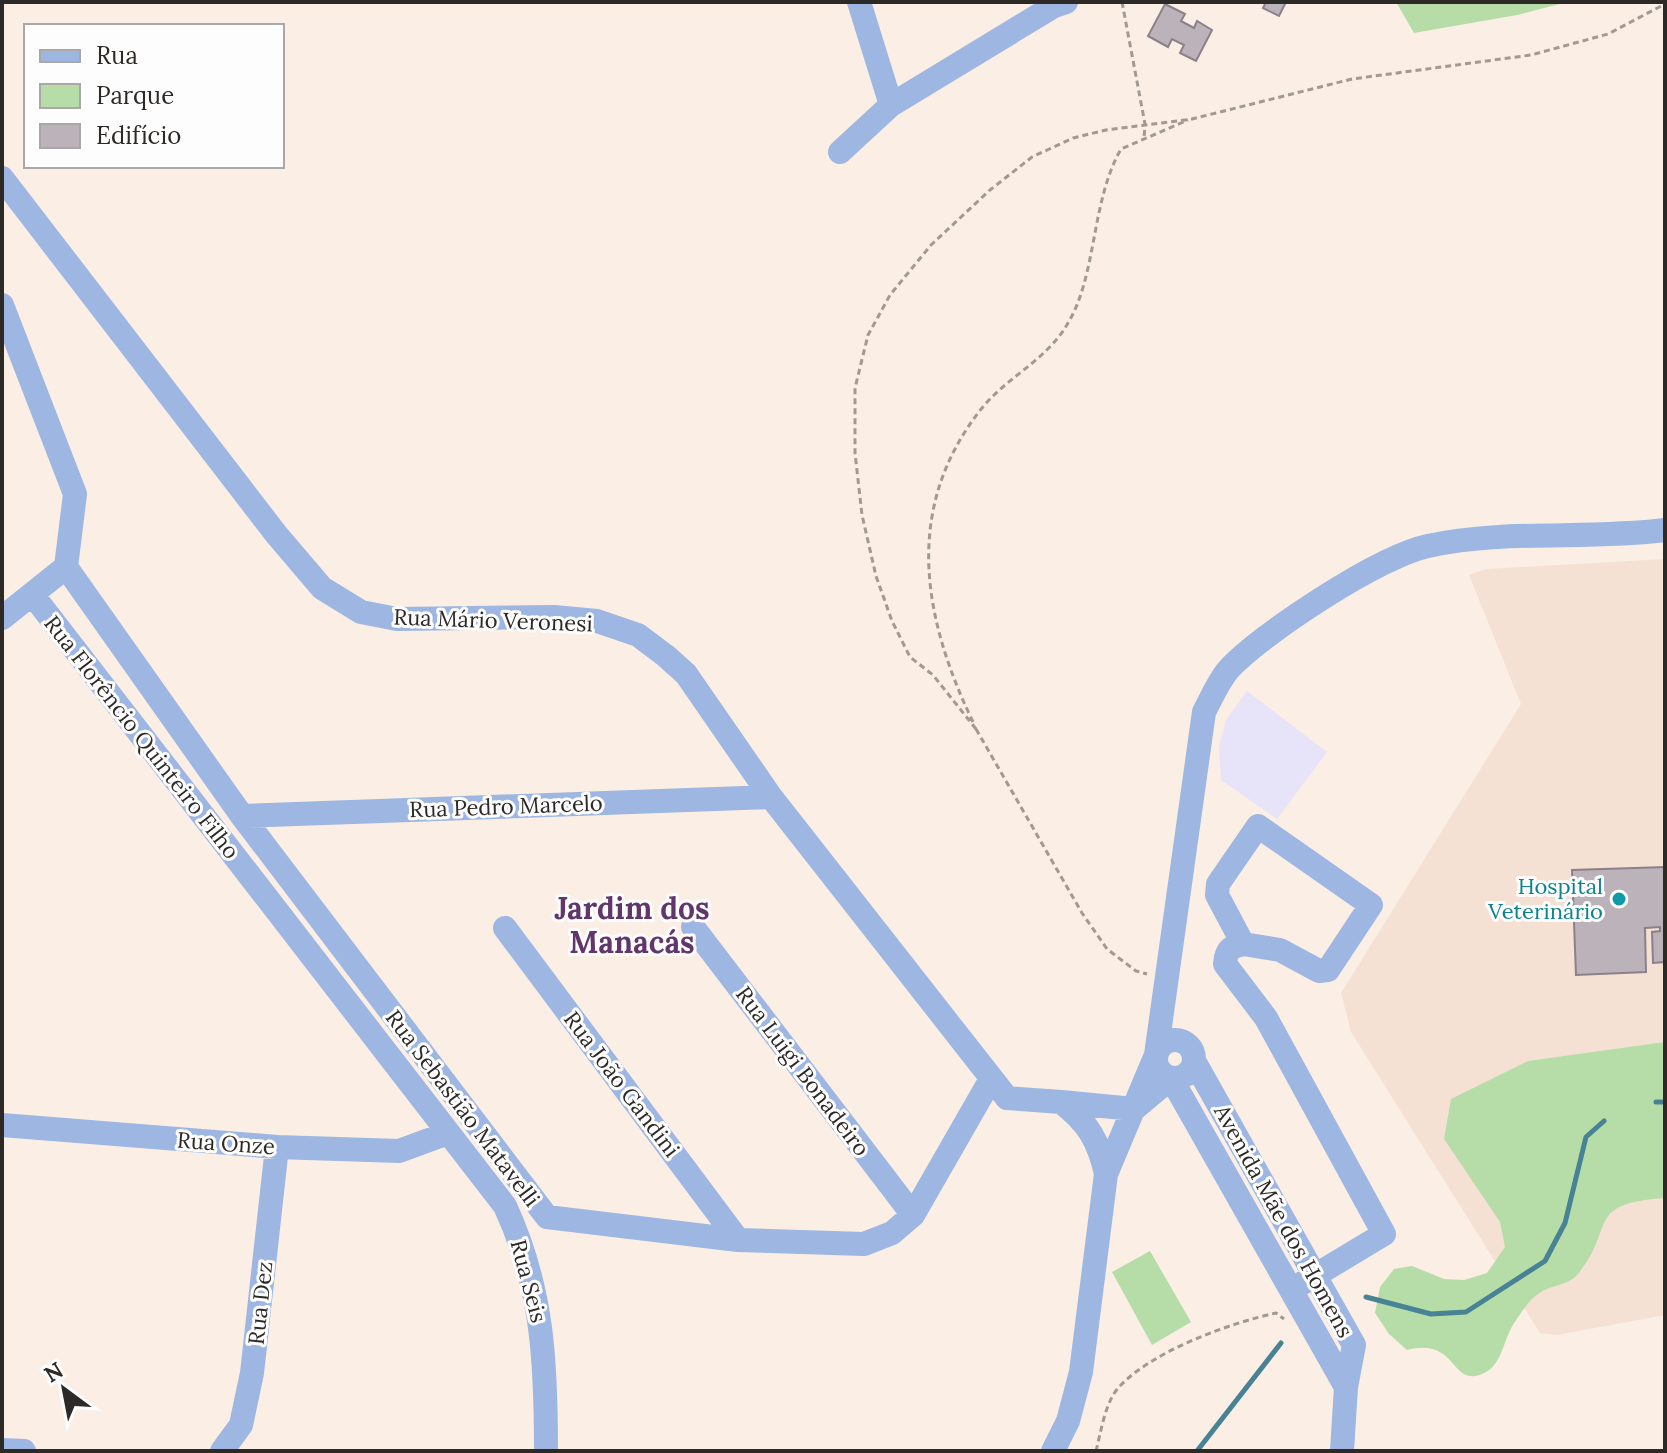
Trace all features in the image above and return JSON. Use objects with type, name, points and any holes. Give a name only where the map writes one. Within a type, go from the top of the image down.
[{"type":"street","points":[[859,2],[891,105]]},
{"type":"street","points":[[840,152],[891,105],[1058,3]]},
{"type":"street","name":"Rua Mário Veronesi","points":[[2,178],[267,522],[322,588],[361,612],[397,619],[554,617],[597,621],[638,635],[686,674],[771,797],[1007,1098],[1134,1109]]},
{"type":"street","points":[[2,305],[75,494],[66,567]]},
{"type":"street","points":[[1171,1078],[1160,1072],[1156,1055],[1204,712],[1227,672],[1260,641],[1323,598],[1426,546],[1477,539],[1665,530]]},
{"type":"street","name":"Rua Florêncio Quinteiro Filho","points":[[66,567],[32,594],[448,1133]]},
{"type":"street","name":"Rua Sebastião Matavelli","points":[[66,567],[242,816],[547,1217],[738,1240],[864,1244],[892,1233],[913,1215],[991,1079]]},
{"type":"street","points":[[2,618],[32,594]]},
{"type":"street","name":"Rua Pedro Marcelo","points":[[242,816],[771,797]]},
{"type":"street","points":[[1243,944],[1216,889],[1258,826],[1371,905],[1328,970],[1319,971],[1280,950],[1243,944],[1232,947],[1226,954],[1225,964],[1266,1018],[1384,1234],[1289,1291]]},
{"type":"street","name":"Rua Luigi Bonadeiro","points":[[693,927],[913,1215]]},
{"type":"street","name":"Rua João Gandini","points":[[505,928],[738,1240]]},
{"type":"street","name":"Avenida Mãe dos Homens","points":[[1165,991],[1188,1050],[1354,1345],[1346,1387],[1342,1451]]},
{"type":"street","points":[[1053,1451],[1068,1421],[1081,1372],[1106,1174],[1156,1055],[1162,1044],[1188,1050],[1189,1072],[1171,1078],[1134,1109]]},
{"type":"street","name":"Avenida Mãe dos Homens","points":[[1171,1078],[1346,1387]]},
{"type":"street","points":[[1061,1102],[1090,1128],[1100,1148],[1106,1174]]},
{"type":"street","name":"Rua Onze","points":[[2,1125],[277,1147],[399,1151],[448,1133]]},
{"type":"street","name":"Rua Seis","points":[[448,1133],[505,1206],[528,1266],[544,1342],[546,1451]]},
{"type":"street","name":"Rua Dez","points":[[222,1451],[241,1425],[252,1373],[277,1147]]},
{"type":"street","points":[[2,1450],[24,1451]]},
{"type":"path","points":[[1122,2],[1145,124],[1144,139]]},
{"type":"path","points":[[976,729],[933,675],[910,657],[892,621],[876,576],[862,515],[855,453],[855,388],[868,335],[890,295],[931,245],[990,190],[1032,157],[1073,138],[1145,124],[1192,119],[1352,79],[1531,55],[1608,34],[1665,4]]},
{"type":"path","points":[[1165,991],[1107,949],[1082,913],[976,729],[952,678],[937,631],[928,584],[927,540],[938,492],[955,449],[983,407],[1054,343],[1069,322],[1112,164],[1121,149],[1192,119]]},
{"type":"path","points":[[1096,1451],[1117,1388],[1135,1374],[1186,1344],[1236,1322],[1276,1313],[1289,1322]]},
{"type":"shaded area","points":[[1665,559],[1665,1315],[1557,1335],[1540,1333],[1351,1032],[1341,993],[1521,704],[1469,575],[1486,569]]},
{"type":"shaded area","points":[[1247,691],[1327,752],[1277,819],[1221,780],[1219,746],[1226,720]]},
{"type":"green space","points":[[1396,2],[1567,2],[1517,15],[1414,33]]},
{"type":"green space","points":[[1665,1042],[1665,1198],[1639,1201],[1612,1212],[1578,1274],[1569,1281],[1546,1289],[1525,1307],[1509,1332],[1496,1363],[1484,1373],[1467,1376],[1443,1354],[1422,1348],[1407,1350],[1389,1334],[1375,1313],[1380,1287],[1394,1269],[1412,1266],[1444,1279],[1464,1280],[1487,1273],[1505,1247],[1500,1222],[1444,1139],[1451,1099],[1528,1061]]},
{"type":"green space","points":[[1150,1251],[1191,1322],[1152,1345],[1112,1272]]},
{"type":"building","points":[[1266,2],[1286,2],[1279,16],[1263,8]]},
{"type":"building","points":[[1165,4],[1185,14],[1181,21],[1194,28],[1197,21],[1212,30],[1196,61],[1180,53],[1184,45],[1172,39],[1168,47],[1148,36]]},
{"type":"building","name":"Hospital Veterinário","points":[[1665,867],[1665,962],[1653,963],[1652,932],[1660,931],[1660,927],[1645,928],[1646,972],[1576,975],[1572,870]]},
{"type":"waterway","points":[[1656,1102],[1665,1102]]},
{"type":"waterway","points":[[1366,1297],[1431,1314],[1466,1312],[1545,1261],[1565,1223],[1586,1137],[1604,1121]]},
{"type":"waterway","points":[[1197,1451],[1281,1343]]},
{"type":"place","name":"Hospital Veterinário","points":[[1619,899]]},
{"type":"district","name":"Jardim dos Manacás","points":[[632,925]]}]
